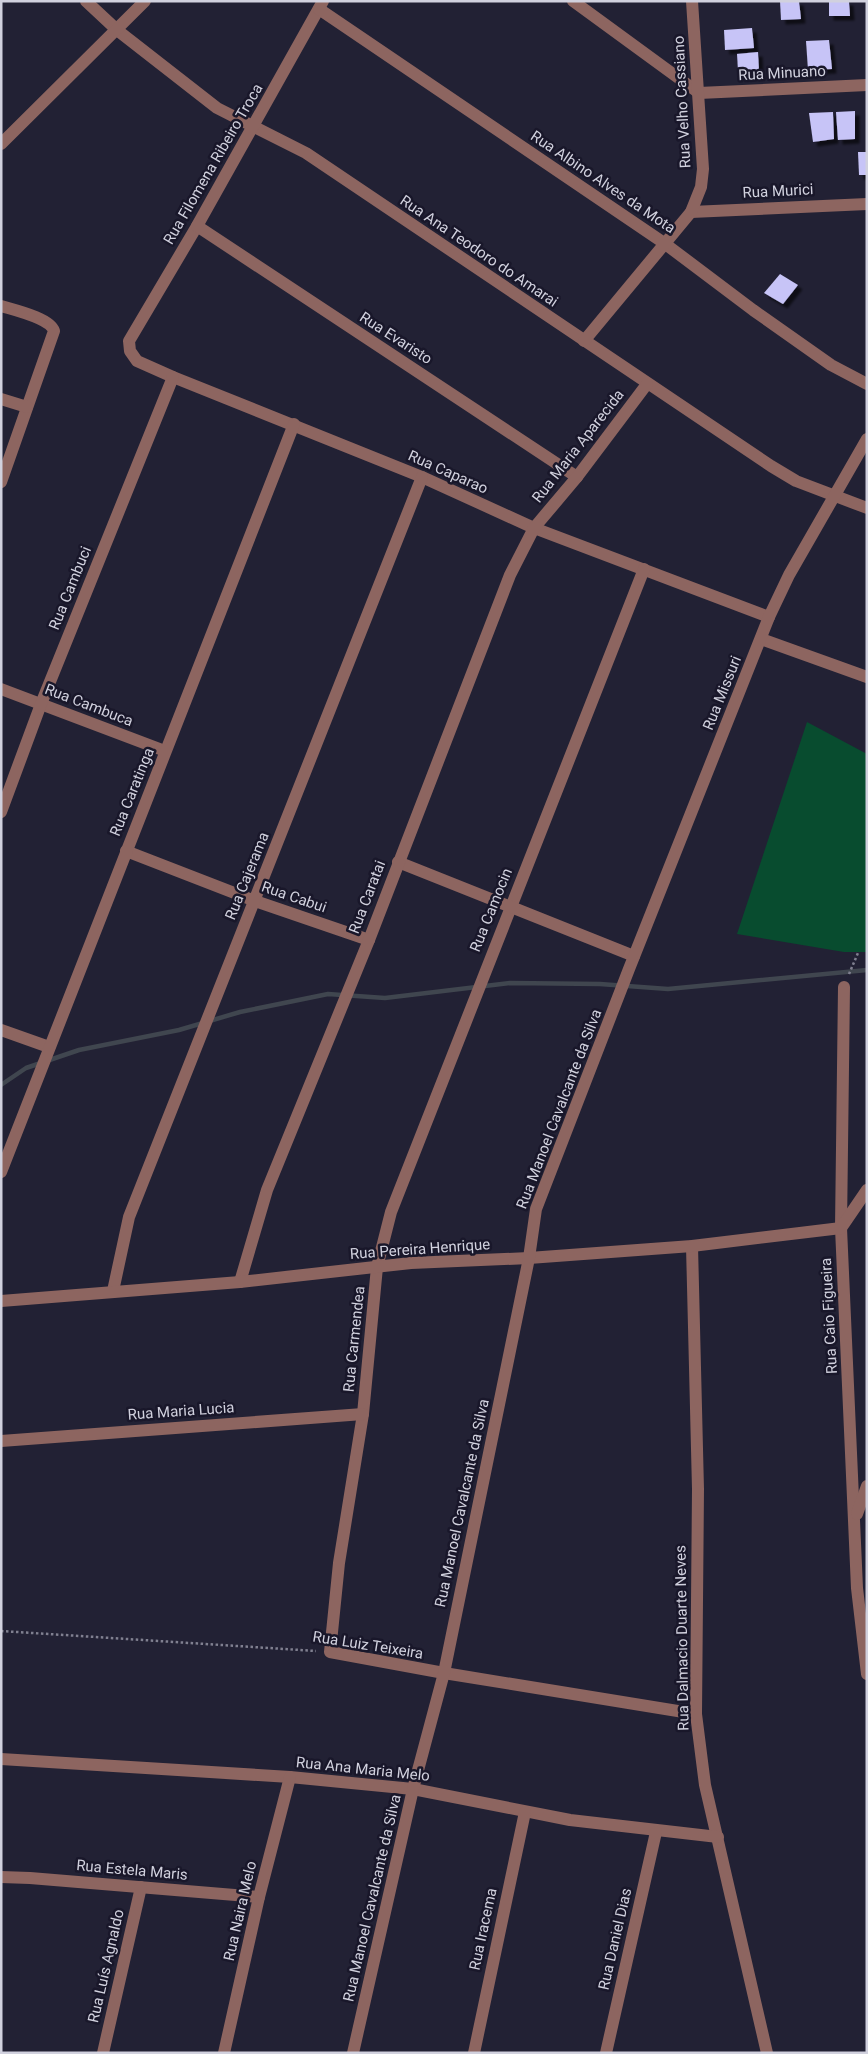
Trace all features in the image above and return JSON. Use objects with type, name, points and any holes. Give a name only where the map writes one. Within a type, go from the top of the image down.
[{"type":"street","name":"Rua Ana Teodoro do Amarai","points":[[86,1],[117,30],[217,108],[306,153],[646,384],[771,466],[796,480],[835,497],[867,508]]},
{"type":"street","points":[[1,144],[145,1]]},
{"type":"street","points":[[573,1],[699,93]]},
{"type":"street","name":"Rua Velho Cassiano","points":[[584,341],[691,212],[701,187],[703,169],[692,1]]},
{"type":"street","name":"Rua Filomena Ribeiro Troca","points":[[129,341],[197,226],[321,5]]},
{"type":"street","name":"Rua Albino Alves da Mota","points":[[321,5],[664,243],[752,310],[831,365],[867,384]]},
{"type":"street","name":"Rua Minuano","points":[[699,93],[867,85]]},
{"type":"street","name":"Rua Murici","points":[[691,212],[867,204]]},
{"type":"street","name":"Rua Evaristo","points":[[197,226],[577,477]]},
{"type":"street","points":[[1,306],[45,321],[52,326],[52,338],[1,482]]},
{"type":"street","name":"Rua Caparao","points":[[129,341],[130,351],[137,362],[422,477],[534,528],[769,617]]},
{"type":"street","name":"Rua Cambuci","points":[[1,812],[41,704],[174,377]]},
{"type":"street","name":"Rua Maria Aparecida","points":[[534,528],[577,477],[646,384]]},
{"type":"street","points":[[1,399],[27,407]]},
{"type":"street","name":"Rua Caratinga","points":[[1,1172],[294,424]]},
{"type":"street","name":"Rua Missuri","points":[[629,969],[769,617],[789,575],[867,439]]},
{"type":"street","name":"Rua Cajerama","points":[[113,1291],[129,1217],[209,1009],[255,901],[422,477]]},
{"type":"street","name":"Rua Caratai","points":[[240,1282],[267,1190],[368,940],[510,575],[534,528]]},
{"type":"street","name":"Rua Camocin","points":[[377,1267],[391,1212],[644,569]]},
{"type":"street","points":[[761,639],[867,677]]},
{"type":"street","name":"Rua Cambuca","points":[[1,689],[165,751]]},
{"type":"street","name":"Rua Cabui","points":[[126,850],[255,901],[368,940]]},
{"type":"street","points":[[398,862],[634,956]]},
{"type":"street","name":"Rua Manoel Cavalcante da Silva","points":[[353,2053],[413,1789],[444,1674],[529,1258],[536,1209],[629,969]]},
{"type":"street","name":"Rua Caio Figueira","points":[[844,987],[841,1228],[857,1588],[867,1674]]},
{"type":"street","points":[[1,1030],[48,1049]]},
{"type":"street","points":[[841,1228],[867,1190]]},
{"type":"street","name":"Rua Pereira Henrique","points":[[1,1301],[240,1282],[377,1267],[692,1246],[841,1228]]},
{"type":"street","name":"Rua Dalmacio Duarte Neves","points":[[692,1246],[698,1489],[696,1714],[706,1784],[767,2053]]},
{"type":"street","name":"Rua Carmendea","points":[[330,1652],[339,1563],[363,1414],[377,1267]]},
{"type":"street","name":"Rua Maria Lucia","points":[[1,1441],[363,1414]]},
{"type":"street","points":[[854,1521],[867,1486]]},
{"type":"street","name":"Rua Luiz Teixeira","points":[[330,1652],[444,1674],[696,1714]]},
{"type":"street","name":"Rua Ana Maria Melo","points":[[1,1759],[290,1777],[413,1789],[570,1820],[656,1832],[718,1837]]},
{"type":"street","name":"Rua Naira Melo","points":[[224,2053],[259,1897],[290,1777]]},
{"type":"street","name":"Rua Iracema","points":[[474,2053],[525,1812]]},
{"type":"street","name":"Rua Daniel Dias","points":[[606,2053],[656,1832]]},
{"type":"street","name":"Rua Estela Maris","points":[[1,1877],[259,1897]]},
{"type":"street","name":"Rua Luís Agnaldo","points":[[103,2053],[141,1887]]},
{"type":"path","points":[[844,987],[858,953]]},
{"type":"path","name":"Rua Luiz Teixeira","points":[[1,1631],[330,1652]]},
{"type":"green space","points":[[807,722],[867,754],[867,952],[844,952],[737,934]]},
{"type":"building","points":[[780,1],[799,1],[801,19],[781,20]]},
{"type":"building","points":[[829,1],[849,1],[850,16],[829,16]]},
{"type":"building","points":[[752,28],[754,48],[725,50],[724,30]]},
{"type":"building","points":[[829,40],[832,69],[808,70],[806,41]]},
{"type":"building","points":[[758,52],[759,71],[738,71],[737,54]]},
{"type":"building","points":[[855,111],[855,139],[838,140],[836,112]]},
{"type":"building","points":[[833,112],[834,139],[813,142],[809,113]]},
{"type":"building","points":[[858,152],[867,152],[867,175],[859,175]]},
{"type":"building","points":[[780,274],[798,285],[783,304],[764,293]]},
{"type":"waterway","points":[[1,1085],[26,1068],[79,1050],[179,1030],[240,1012],[328,994],[385,998],[510,983],[600,984],[668,989],[867,970]]}]
